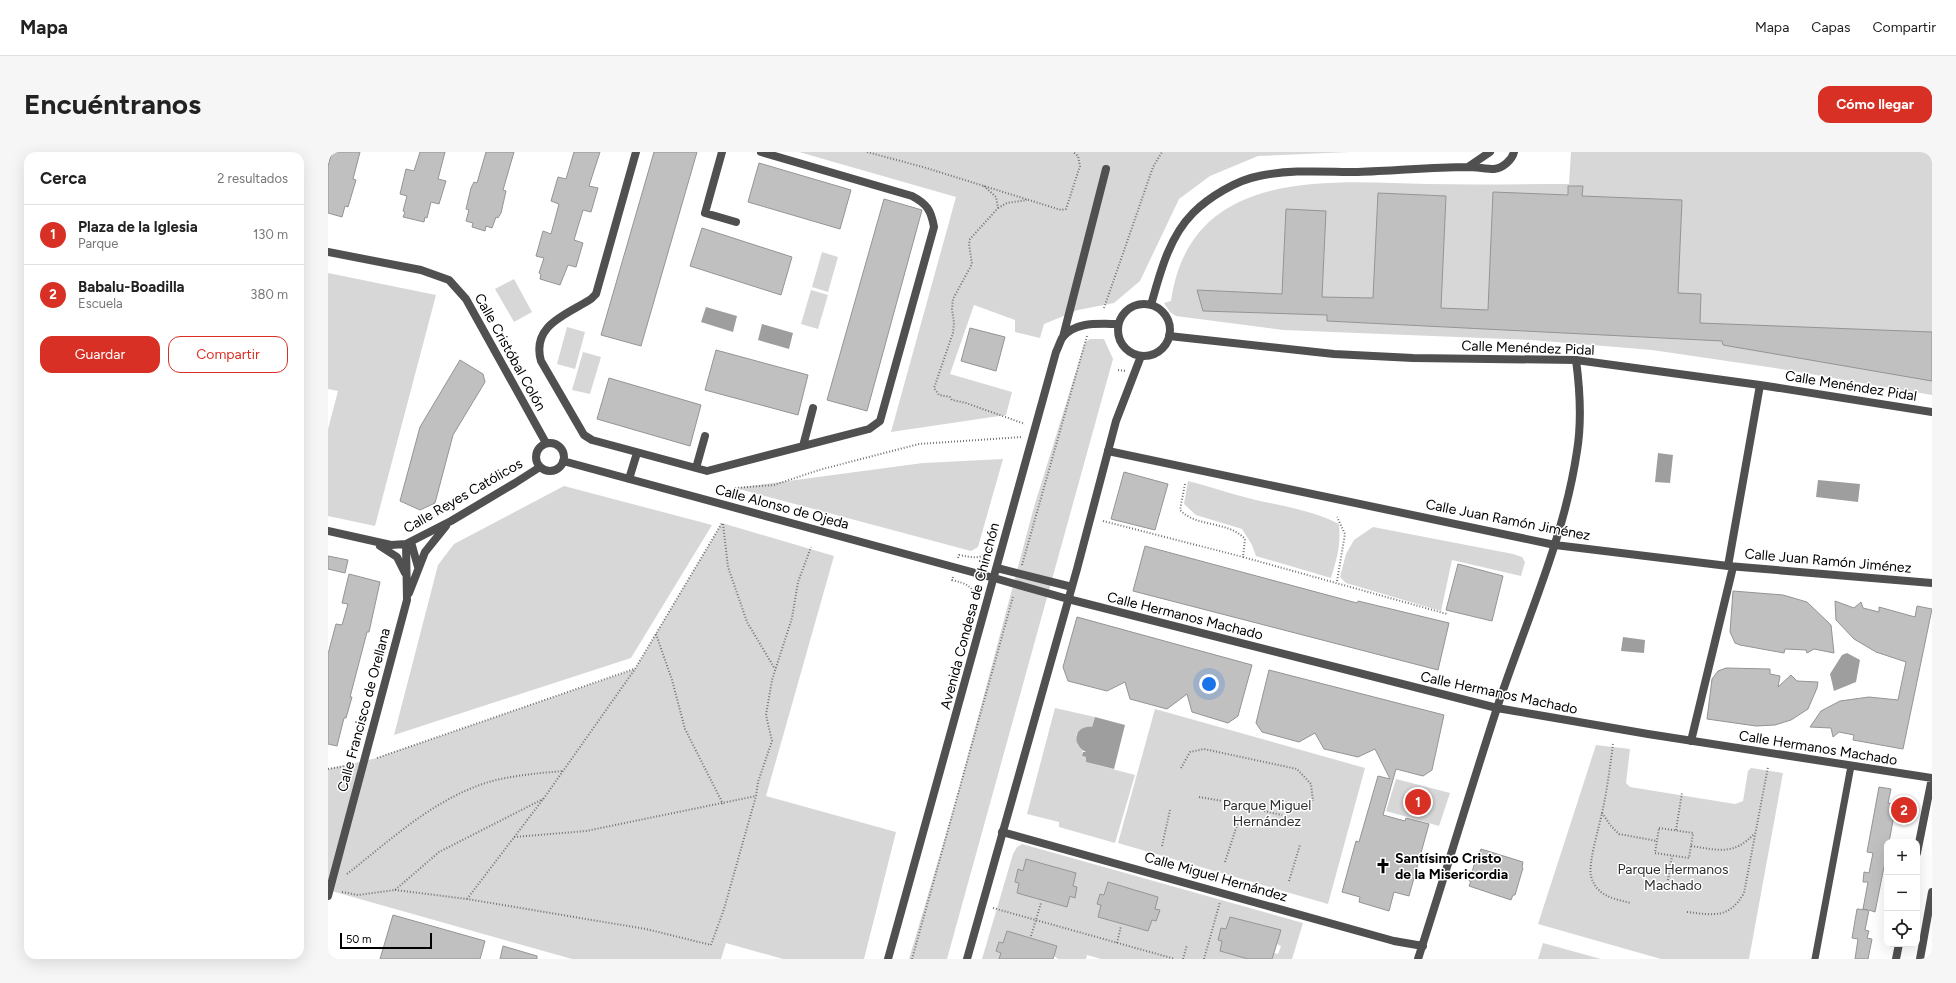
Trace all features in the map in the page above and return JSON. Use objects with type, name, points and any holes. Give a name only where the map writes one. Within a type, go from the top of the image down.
[{"type":"street","points":[[636,152],[596,294],[592,300],[548,325],[540,337],[538,351],[541,361],[584,435],[592,440],[707,471],[869,429],[880,422],[934,227],[932,213],[922,202],[912,196],[761,152]]},
{"type":"street","points":[[722,152],[705,213],[736,222]]},
{"type":"street","points":[[1467,167],[1490,152]]},
{"type":"street","points":[[1151,305],[1169,250],[1179,231],[1193,213],[1211,198],[1228,188],[1257,176],[1292,171],[1357,172],[1467,167],[1496,169],[1507,163],[1514,152]]},
{"type":"street","name":"Avenida Condesa de Chinchón","points":[[888,959],[1056,352],[1063,337],[1106,169]]},
{"type":"street","name":"Calle Cristóbal Colón","points":[[328,252],[421,270],[449,280],[466,299],[546,443]]},
{"type":"street","points":[[1139,305],[1151,305],[1158,309],[1168,320],[1169,336],[1162,349],[1149,356],[1141,356],[1134,354],[1122,345],[1117,331],[1118,324],[1127,310],[1139,305]]},
{"type":"street","points":[[1063,337],[1072,329],[1089,324],[1118,324]]},
{"type":"street","name":"Calle Menéndez Pidal","points":[[1169,336],[1334,354],[1413,358],[1576,360],[1760,384],[1932,412]]},
{"type":"street","points":[[966,959],[1072,587],[1116,421],[1141,356]]},
{"type":"street","points":[[1418,959],[1497,708],[1555,545],[1568,499],[1578,450],[1580,398],[1576,360]]},
{"type":"street","points":[[1691,741],[1730,566],[1760,384]]},
{"type":"street","points":[[803,446],[813,408]]},
{"type":"street","points":[[696,468],[705,436]]},
{"type":"street","points":[[546,443],[553,444],[560,447],[563,453],[563,461],[560,467],[553,470],[546,470],[540,467],[536,460],[536,453],[540,447],[546,443]]},
{"type":"street","name":"Calle Juan Ramón Jiménez","points":[[1108,451],[1555,545],[1730,566],[1932,583]]},
{"type":"street","points":[[629,479],[637,453]]},
{"type":"street","name":"Calle Alonso de Ojeda","points":[[563,461],[1068,599]]},
{"type":"street","name":"Calle Reyes Católicos","points":[[328,531],[391,545],[408,543],[451,521],[540,467]]},
{"type":"street","points":[[407,600],[424,552],[451,521]]},
{"type":"street","points":[[372,540],[397,557],[406,576]]},
{"type":"street","points":[[408,543],[418,566]]},
{"type":"street","name":"Calle Francisco de Orellana","points":[[328,896],[407,600],[406,576],[408,543]]},
{"type":"street","points":[[997,568],[1072,587]]},
{"type":"street","name":"Calle Hermanos Machado","points":[[1068,599],[1497,708],[1691,741],[1932,778]]},
{"type":"street","points":[[1920,839],[1932,778]]},
{"type":"street","name":"Calle Miguel Hernández","points":[[1002,832],[1394,941],[1422,946]]},
{"type":"street","points":[[1920,959],[1932,892]]},
{"type":"street","points":[[1896,959],[1898,947]]},
{"type":"lane","points":[[1815,959],[1851,766]]},
{"type":"path","points":[[866,152],[1061,210],[1066,209],[1080,166],[1078,156],[1073,152]]},
{"type":"path","points":[[1104,308],[1153,167],[1162,152]]},
{"type":"path","points":[[984,186],[996,197],[998,208]]},
{"type":"path","points":[[1025,424],[972,405],[952,400],[950,397],[939,395],[934,388],[953,333],[953,299],[972,264],[969,244],[970,239],[998,208],[1006,203],[1029,200]]},
{"type":"path","points":[[1019,574],[1087,336]]},
{"type":"path","points":[[1020,445],[1028,417]]},
{"type":"path","points":[[735,488],[774,485],[819,470],[919,444],[1022,437]]},
{"type":"path","points":[[1185,484],[1180,510],[1192,518],[1225,527],[1239,533],[1245,539],[1243,557]]},
{"type":"path","points":[[1337,517],[1345,534],[1337,580]]},
{"type":"path","points":[[1103,521],[1243,557],[1447,614]]},
{"type":"path","points":[[467,899],[544,798],[635,669],[722,523],[728,567],[747,622],[775,670]]},
{"type":"path","points":[[959,555],[974,559],[983,556],[989,550],[992,543]]},
{"type":"path","points":[[342,892],[358,895],[395,890],[467,899],[646,929],[710,945],[724,909],[756,796],[758,782],[772,741],[766,715],[775,670],[792,618],[798,582],[811,547]]},
{"type":"path","points":[[912,959],[1013,597]]},
{"type":"path","points":[[656,634],[672,680],[685,729],[723,804]]},
{"type":"path","points":[[376,758],[635,669]]},
{"type":"path","points":[[1614,744],[1591,865],[1591,876],[1600,892],[1610,898],[1631,903]]},
{"type":"path","points":[[1181,768],[1190,752],[1204,749],[1297,770],[1311,784],[1313,801]]},
{"type":"path","points":[[328,769],[345,766]]},
{"type":"path","points":[[1687,912],[1712,915],[1721,914],[1739,903],[1744,893],[1768,767]]},
{"type":"path","points":[[347,874],[404,828],[431,809],[456,796],[495,781],[530,773],[563,771]]},
{"type":"path","points":[[1676,830],[1682,793]]},
{"type":"path","points":[[514,837],[586,831],[756,796]]},
{"type":"path","points":[[1199,797],[1222,801]]},
{"type":"path","points":[[395,890],[439,852],[544,798]]},
{"type":"path","points":[[1162,846],[1170,810]]},
{"type":"path","points":[[1264,811],[1282,814]]},
{"type":"path","points":[[1602,813],[1619,834],[1657,841]]},
{"type":"path","points":[[1225,862],[1238,822]]},
{"type":"path","points":[[1659,828],[1693,833],[1689,858],[1655,854],[1657,841],[1659,828]]},
{"type":"path","points":[[1691,846],[1727,851],[1735,849],[1748,841],[1756,833]]},
{"type":"path","points":[[1289,881],[1300,845]]},
{"type":"path","points":[[1668,880],[1672,856]]},
{"type":"path","points":[[1204,959],[1220,901]]},
{"type":"path","points":[[1031,936],[1041,903]]},
{"type":"path","points":[[994,908],[1175,959]]},
{"type":"path","points":[[1116,942],[1121,926]]},
{"type":"path","points":[[1183,959],[1187,945]]},
{"type":"green space","points":[[799,152],[1350,152],[1258,156],[1210,176],[1179,199],[1140,281],[1114,303],[1078,310],[1044,324],[1040,338],[1015,332],[1015,320],[974,305],[950,374],[1012,392],[1006,415],[891,432],[956,197]]},
{"type":"green space","points":[[1571,152],[1932,152],[1932,395],[1781,369],[1652,350],[1531,340],[1283,330],[1176,316],[1170,312],[1164,303],[1171,301],[1183,258],[1205,226],[1233,205],[1268,192],[1306,185],[1346,182],[1569,184]]},
{"type":"green space","points":[[822,252],[838,257],[828,292],[812,287]]},
{"type":"green space","points":[[328,273],[436,295],[375,526],[328,516],[328,429],[338,391],[328,389]]},
{"type":"green space","points":[[514,279],[532,312],[514,322],[495,289]]},
{"type":"green space","points":[[811,290],[828,295],[818,329],[801,324]]},
{"type":"green space","points":[[567,327],[585,332],[575,369],[557,364]]},
{"type":"green space","points":[[1090,339],[1104,339],[1113,359],[947,959],[909,959],[956,800],[1034,507],[1085,342]]},
{"type":"green space","points":[[583,352],[601,357],[590,394],[572,390]]},
{"type":"green space","points":[[1003,459],[978,547],[971,551],[735,488],[923,463]]},
{"type":"green space","points":[[1188,481],[1248,498],[1306,511],[1339,524],[1338,551],[1331,578],[1256,556],[1252,545],[1242,529],[1196,515],[1184,504]]},
{"type":"green space","points":[[564,486],[712,525],[631,658],[394,735],[438,565],[454,544]]},
{"type":"green space","points":[[722,523],[834,556],[766,796],[896,832],[864,959],[783,959],[726,943],[721,959],[572,959],[328,890],[328,769],[377,758],[635,669]]},
{"type":"green space","points":[[1373,527],[1513,554],[1522,557],[1525,562],[1521,576],[1452,560],[1441,611],[1346,583],[1340,577],[1346,554],[1354,540]]},
{"type":"green space","points":[[1055,708],[1095,717],[1092,727],[1083,728],[1076,735],[1078,746],[1083,750],[1082,756],[1086,757],[1086,762],[1135,775],[1115,843],[1059,827],[1059,822],[1027,814]]},
{"type":"green space","name":"Parque Miguel Hernández","points":[[1155,709],[1365,768],[1328,904],[1118,843]]},
{"type":"green space","name":"Parque Hermanos Machado","points":[[1596,745],[1630,749],[1626,783],[1630,787],[1735,804],[1743,801],[1748,771],[1751,768],[1783,773],[1749,959],[1661,959],[1538,924]]},
{"type":"green space","points":[[1396,779],[1450,793],[1439,826],[1386,811]]},
{"type":"green space","points":[[1022,844],[1303,923],[1292,959],[1272,959],[1274,953],[1278,954],[1281,946],[1277,944],[1280,930],[1230,917],[1227,929],[1221,928],[1222,941],[1220,951],[1248,959],[1101,959],[1087,955],[1086,959],[1058,959],[1054,956],[1057,946],[1007,931],[1003,943],[999,942],[997,951],[1001,953],[999,959],[982,959],[1013,854],[1017,847]],"holes":[[[1027,859],[1076,873],[1073,886],[1077,888],[1075,897],[1070,896],[1067,907],[1017,893],[1019,883],[1015,882],[1018,870],[1023,871]],[[1108,882],[1158,897],[1155,909],[1159,910],[1156,921],[1152,920],[1148,931],[1098,917],[1101,905],[1097,904],[1100,894],[1104,895]]]},
{"type":"green space","points":[[1543,943],[1601,959],[1538,959]]},
{"type":"shaded area","points":[[706,307],[737,316],[733,332],[701,322]]},
{"type":"shaded area","points":[[762,324],[793,333],[789,349],[758,340]]},
{"type":"shaded area","points":[[1658,453],[1673,455],[1670,483],[1655,482]]},
{"type":"shaded area","points":[[1818,480],[1860,484],[1858,502],[1816,497]]},
{"type":"shaded area","points":[[1623,637],[1645,640],[1644,653],[1621,651]]},
{"type":"shaded area","points":[[1847,653],[1860,660],[1856,682],[1834,691],[1830,674],[1842,655]]},
{"type":"shaded area","points":[[1095,717],[1125,725],[1114,769],[1086,762],[1086,757],[1082,756],[1083,752],[1086,752],[1078,745],[1078,732],[1086,727],[1092,727]]},
{"type":"building","points":[[332,152],[360,152],[353,179],[356,180],[348,207],[345,206],[342,217],[328,213],[328,166]]},
{"type":"building","points":[[420,152],[445,152],[438,179],[446,181],[439,204],[431,202],[427,218],[425,217],[424,222],[403,217],[407,196],[400,194],[406,169],[414,171]]},
{"type":"building","points":[[486,152],[514,152],[503,190],[506,191],[501,213],[498,218],[496,217],[492,228],[486,226],[485,231],[472,227],[473,223],[466,221],[469,210],[466,209],[471,188],[474,182],[477,183]]},
{"type":"building","points":[[574,152],[600,152],[589,186],[598,188],[591,212],[583,210],[574,240],[583,243],[576,267],[568,265],[560,285],[540,279],[541,274],[539,273],[544,258],[536,256],[543,231],[551,234],[559,204],[551,201],[558,177],[566,179]]},
{"type":"building","points":[[654,152],[697,152],[641,346],[601,335]]},
{"type":"building","points":[[759,163],[851,190],[840,229],[748,202]]},
{"type":"building","points":[[1568,186],[1583,186],[1582,196],[1682,200],[1678,293],[1701,294],[1700,323],[1932,332],[1932,381],[1723,345],[1722,341],[1327,321],[1327,315],[1203,311],[1197,290],[1282,294],[1286,209],[1326,211],[1322,297],[1373,298],[1378,193],[1446,196],[1441,308],[1488,310],[1493,192],[1568,195]]},
{"type":"building","points":[[884,199],[922,210],[867,411],[827,400]]},
{"type":"building","points":[[702,228],[792,257],[781,295],[690,266]]},
{"type":"building","points":[[970,328],[1005,337],[996,371],[961,361]]},
{"type":"building","points":[[716,350],[808,375],[798,415],[705,390]]},
{"type":"building","points":[[460,360],[483,374],[485,382],[453,435],[435,503],[420,510],[400,501],[420,427]]},
{"type":"building","points":[[609,378],[701,405],[690,446],[597,419]]},
{"type":"building","points":[[1124,472],[1168,484],[1155,530],[1111,519]]},
{"type":"building","points":[[1145,546],[1357,603],[1358,601],[1449,623],[1438,670],[1133,591]]},
{"type":"building","points":[[328,556],[348,560],[345,573],[328,569]]},
{"type":"building","points":[[1458,564],[1503,576],[1492,621],[1446,610]]},
{"type":"building","points":[[349,574],[380,582],[369,632],[367,632],[350,697],[352,697],[346,718],[344,718],[337,746],[328,744],[328,654],[336,624],[342,625],[348,604],[342,603]]},
{"type":"building","points":[[1733,591],[1783,595],[1807,602],[1831,625],[1834,653],[1814,649],[1807,653],[1806,650],[1785,649],[1784,653],[1735,643],[1730,632]]},
{"type":"building","points":[[1835,601],[1854,608],[1861,602],[1863,608],[1879,612],[1879,607],[1915,617],[1917,606],[1932,609],[1903,749],[1853,740],[1854,735],[1839,732],[1833,737],[1831,728],[1810,727],[1821,711],[1840,701],[1869,697],[1898,700],[1906,662],[1876,652],[1854,639],[1836,620]]},
{"type":"building","points":[[1077,617],[1252,665],[1238,716],[1228,723],[1192,712],[1187,694],[1167,709],[1130,699],[1125,682],[1107,691],[1068,681],[1063,667]]},
{"type":"building","points":[[1726,668],[1770,669],[1770,674],[1780,676],[1778,687],[1791,675],[1797,681],[1818,682],[1817,688],[1808,709],[1791,720],[1775,725],[1756,726],[1707,719],[1712,679],[1718,671]]},
{"type":"building","points":[[1269,670],[1444,715],[1432,770],[1423,776],[1396,769],[1383,815],[1405,821],[1406,818],[1429,824],[1409,896],[1394,892],[1389,911],[1359,902],[1360,897],[1342,892],[1356,841],[1359,842],[1378,776],[1390,779],[1375,749],[1358,757],[1324,749],[1315,733],[1299,742],[1262,732],[1256,723]]},
{"type":"building","points":[[1879,787],[1891,789],[1888,803],[1896,805],[1890,839],[1884,839],[1884,867],[1875,912],[1869,910],[1865,930],[1869,931],[1867,938],[1872,939],[1868,959],[1855,959],[1858,939],[1852,938],[1857,909],[1868,910],[1863,909],[1868,882],[1863,882],[1864,872],[1869,873],[1873,853],[1867,852]]},
{"type":"building","points":[[1481,849],[1523,862],[1523,868],[1515,895],[1513,895],[1511,900],[1469,886],[1471,881],[1469,881],[1478,853],[1479,854]]},
{"type":"building","points":[[1026,859],[1076,873],[1073,886],[1077,887],[1075,898],[1070,896],[1067,907],[1017,893],[1019,883],[1015,882],[1018,869],[1023,871]]},
{"type":"building","points":[[1108,882],[1158,897],[1155,909],[1160,910],[1156,921],[1152,920],[1148,931],[1098,917],[1101,905],[1097,904],[1100,894],[1104,895]]},
{"type":"building","points":[[393,915],[485,941],[480,959],[380,959]]},
{"type":"building","points":[[1230,917],[1281,930],[1272,959],[1248,959],[1220,951],[1222,941],[1218,940],[1221,928],[1226,929]]},
{"type":"building","points":[[1007,931],[1057,946],[1053,959],[999,959],[1001,953],[996,951],[999,942],[1003,943]]},
{"type":"building","points":[[503,946],[537,956],[537,959],[500,959]]},
{"type":"place","name":"Plaza de la Iglesia","points":[[1418,802]]},
{"type":"place","name":"Babalu-Boadilla","points":[[1904,810]]},
{"type":"place","name":"Santísimo Cristo de la Misericordia","points":[[1383,866]]}]
